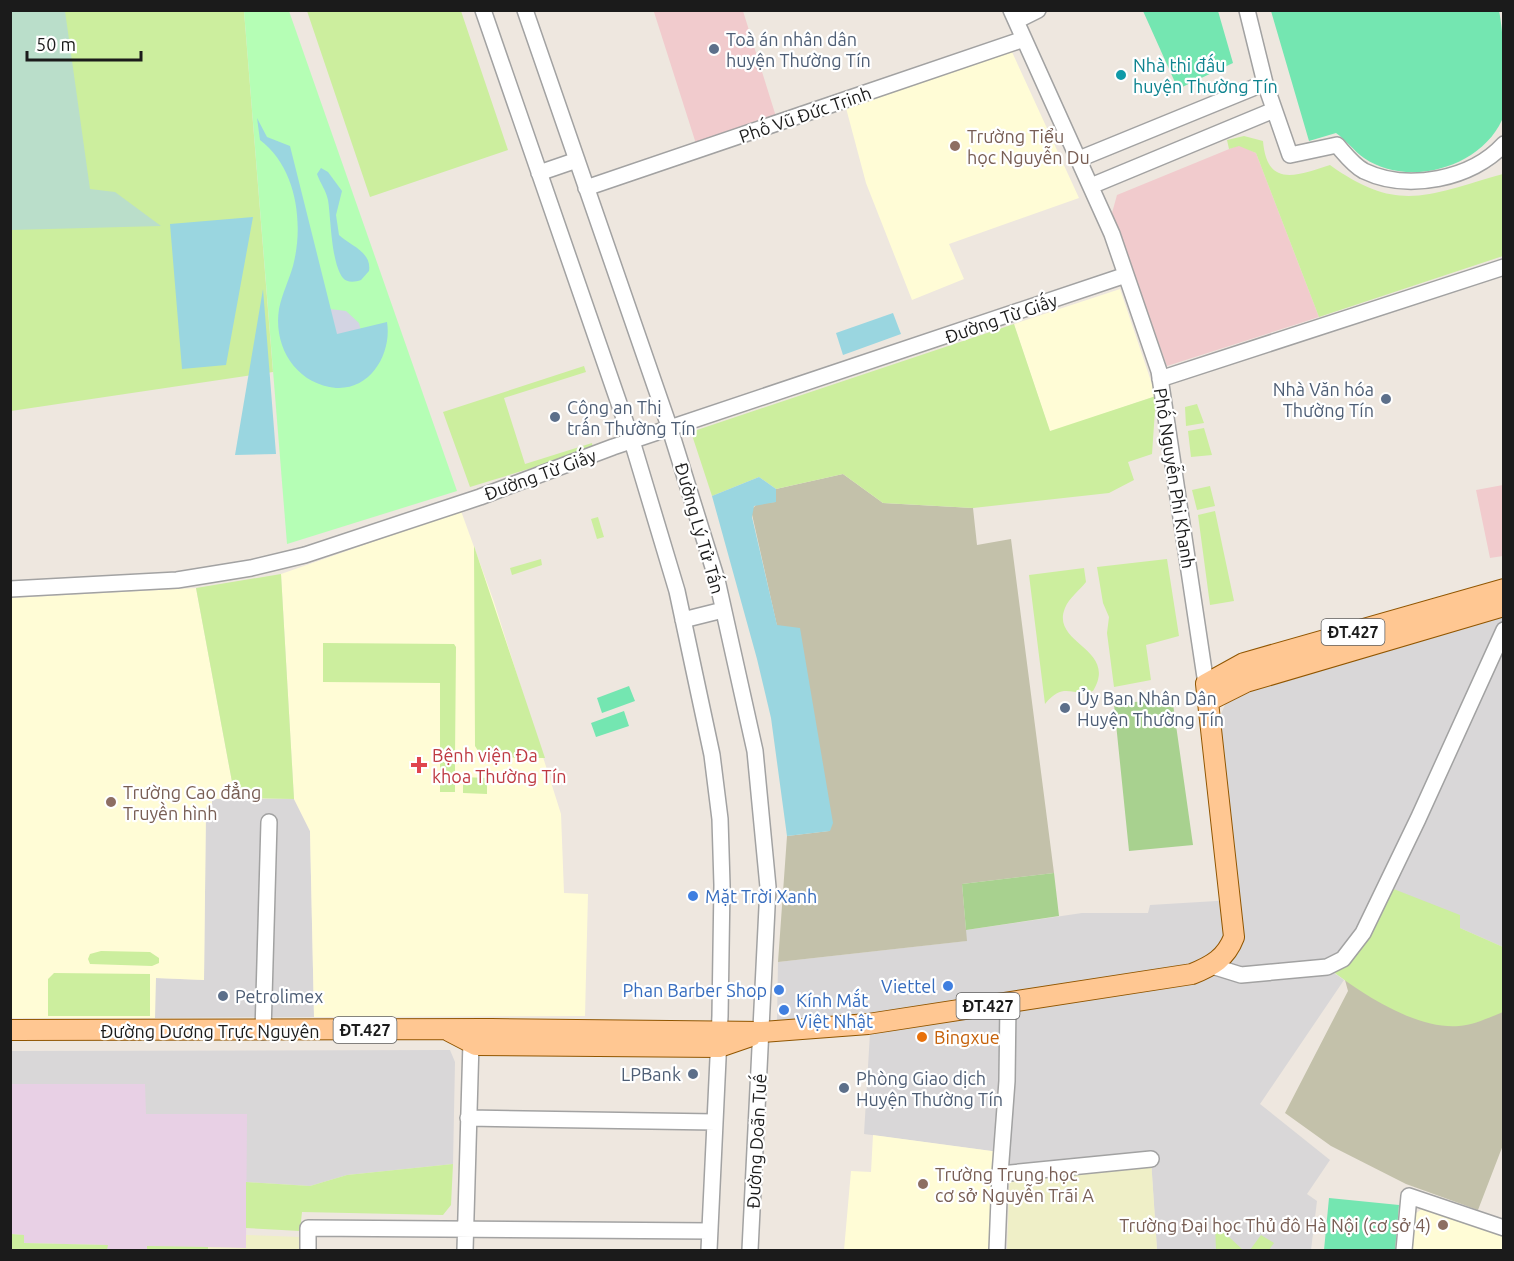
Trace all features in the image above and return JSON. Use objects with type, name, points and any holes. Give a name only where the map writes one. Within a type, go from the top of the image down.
[{"type":"main road","name":"ĐT.427","points":[[1207,693],[1244,663],[1503,589]]},
{"type":"main road","name":"ĐT.427","points":[[1207,693],[1503,606]]},
{"type":"main road","name":"Phố Nguyễn Phi Khanh","points":[[1207,693],[1234,937],[1225,954],[1212,966]]},
{"type":"main road","name":"Đường Dương Trực Nguyên","points":[[445,1029],[476,1045],[719,1039],[762,1032],[868,1024],[1172,979],[1212,966]]},
{"type":"main road","name":"Đường Dương Trực Nguyên","points":[[10,1030],[263,1032],[445,1029],[719,1039]]},
{"type":"street","points":[[483,10],[632,441],[677,591],[712,755],[720,819],[723,885],[719,1039],[709,1251]]},
{"type":"street","name":"Đường Lý Tử Tấn","points":[[525,10],[670,429],[717,580],[755,751],[763,819],[768,887],[762,1032]]},
{"type":"street","points":[[1014,16],[1038,10]]},
{"type":"street","points":[[1247,10],[1265,83],[1290,155],[1337,146],[1365,171],[1403,179],[1435,179],[1465,172],[1481,163],[1503,144]]},
{"type":"street","name":"Phố Nguyễn Phi Khanh","points":[[1014,16],[1112,234],[1160,379],[1207,693]]},
{"type":"street","name":"Phố Vũ Đức Trinh","points":[[586,188],[1024,39]]},
{"type":"street","points":[[1079,159],[1265,83]]},
{"type":"street","points":[[1091,186],[1274,110]]},
{"type":"street","points":[[539,173],[577,160]]},
{"type":"street","points":[[1160,379],[1503,267]]},
{"type":"street","name":"Đường Từ Giấy","points":[[10,590],[177,579],[251,568],[304,555],[393,526],[632,441],[1126,275]]},
{"type":"street","points":[[683,620],[723,610]]},
{"type":"street","points":[[1212,966],[1241,975],[1327,967],[1343,959],[1363,933],[1503,630]]},
{"type":"street","points":[[263,1032],[269,822]]},
{"type":"street","points":[[997,1251],[1007,1081],[1008,1003]]},
{"type":"street","name":"Đường Doãn Tuế","points":[[750,1251],[762,1032]]},
{"type":"street","points":[[465,1251],[471,1042]]},
{"type":"street","points":[[468,1118],[715,1122]]},
{"type":"street","points":[[1000,1174],[1151,1159]]},
{"type":"street","points":[[1404,1251],[1409,1196],[1503,1228]]},
{"type":"street","points":[[308,1251],[308,1228],[466,1231],[710,1231]]},
{"type":"shaded area","points":[[659,10],[743,11],[778,123],[698,150],[654,12]]},
{"type":"shaded area","name":"Trường Tiểu học Nguyễn Du","points":[[1012,52],[1079,198],[949,244],[964,279],[912,300],[866,183],[846,108]]},
{"type":"shaded area","points":[[1239,145],[1256,153],[1319,317],[1167,366],[1112,213],[1117,195]]},
{"type":"shaded area","points":[[1120,289],[1156,396],[1050,432],[1014,324]]},
{"type":"shaded area","points":[[330,309],[346,311],[359,323],[361,331],[357,348],[311,326]]},
{"type":"shaded area","points":[[843,474],[883,503],[973,508],[977,545],[1011,539],[1054,873],[962,884],[967,941],[778,962],[787,836],[829,831],[777,626],[751,510],[758,503],[776,502],[776,489]]},
{"type":"shaded area","points":[[1503,485],[1503,556],[1490,558],[1476,490]]},
{"type":"shaded area","name":"Bệnh viện Đa khoa Thường Tín","points":[[461,511],[494,602],[561,814],[564,893],[588,894],[585,1016],[314,1017],[310,831],[294,799],[281,574]]},
{"type":"shaded area","name":"Trường Cao đẳng Truyền hình","points":[[196,588],[235,798],[212,799],[212,806],[206,807],[204,980],[156,978],[155,1018],[11,1018],[11,598]]},
{"type":"shaded area","points":[[1503,605],[1503,947],[1460,928],[1363,933],[1327,968],[1344,980],[1260,1104],[1330,1160],[1307,1194],[1317,1201],[1311,1250],[1157,1250],[1151,1160],[997,1169],[999,1152],[864,1134],[871,1016],[777,1021],[778,962],[966,941],[966,930],[1082,913],[1148,913],[1150,905],[1233,900],[1212,735],[1227,700],[1261,671]]},
{"type":"shaded area","points":[[212,799],[294,799],[310,831],[314,1017],[155,1018],[155,978],[204,980],[206,806]]},
{"type":"shaded area","points":[[1503,956],[1503,1145],[1478,1210],[1406,1184],[1331,1146],[1285,1113],[1348,991],[1342,969]]},
{"type":"shaded area","points":[[450,1050],[455,1062],[453,1164],[347,1175],[310,1186],[246,1182],[246,1114],[145,1114],[145,1084],[11,1084],[11,1051]]},
{"type":"shaded area","points":[[11,1084],[145,1084],[146,1114],[247,1114],[246,1248],[147,1247],[147,1250],[107,1250],[107,1245],[23,1243],[23,1235],[11,1234]]},
{"type":"shaded area","name":"Trường Trung học cơ sở Nguyễn Trãi A","points":[[873,1135],[999,1152],[992,1250],[844,1250],[851,1171],[871,1172]]},
{"type":"shaded area","name":"Trường Đại học Thủ đô Hà Nội (cơ sở 4)","points":[[1423,1208],[1503,1236],[1503,1250],[1412,1250],[1415,1214]]},
{"type":"green space","points":[[10,11],[65,11],[90,189],[115,192],[161,226],[11,230]]},
{"type":"green space","points":[[11,11],[244,11],[273,372],[11,411]]},
{"type":"green space","points":[[244,11],[289,11],[457,491],[287,544]]},
{"type":"green space","points":[[307,11],[461,11],[508,150],[370,197]]},
{"type":"green space","points":[[1143,11],[1218,11],[1233,63],[1178,89]]},
{"type":"green space","points":[[1271,11],[1499,11],[1504,49],[1505,84],[1502,120],[1492,137],[1460,161],[1421,172],[1382,167],[1364,158],[1336,133],[1309,141]]},
{"type":"green space","points":[[1244,136],[1263,141],[1266,156],[1271,166],[1278,172],[1286,175],[1296,174],[1330,165],[1354,181],[1396,195],[1415,196],[1434,193],[1503,174],[1503,256],[1319,317],[1256,153],[1239,146],[1229,149],[1227,140]]},
{"type":"green space","points":[[1014,324],[1050,431],[1156,396],[1152,454],[1128,462],[1134,480],[1109,493],[973,508],[883,503],[843,474],[776,489],[759,477],[712,496],[691,432]]},
{"type":"green space","points":[[584,366],[586,372],[504,398],[525,464],[592,443],[593,449],[470,487],[443,412]]},
{"type":"green space","points":[[1197,404],[1204,423],[1186,426],[1185,407]]},
{"type":"green space","points":[[1204,428],[1212,455],[1191,457],[1188,431]]},
{"type":"green space","points":[[1210,486],[1215,506],[1197,510],[1192,490]]},
{"type":"green space","points":[[1215,511],[1234,601],[1210,605],[1198,515]]},
{"type":"green space","points":[[598,517],[604,537],[597,539],[591,519]]},
{"type":"green space","points":[[474,546],[545,758],[482,757],[475,746]]},
{"type":"green space","points":[[541,559],[542,565],[512,575],[510,568]]},
{"type":"green space","points":[[1167,559],[1179,636],[1146,645],[1151,680],[1114,687],[1107,633],[1109,617],[1103,603],[1097,567]]},
{"type":"green space","points":[[1084,568],[1086,582],[1067,604],[1063,620],[1074,639],[1092,655],[1099,677],[1093,691],[1063,691],[1057,693],[1045,704],[1029,575]]},
{"type":"green space","points":[[281,574],[294,799],[235,798],[196,588]]},
{"type":"green space","points":[[323,643],[454,644],[456,647],[455,758],[440,758],[440,683],[323,682]]},
{"type":"green space","points":[[629,686],[635,701],[602,713],[597,698]]},
{"type":"green space","points":[[1166,699],[1173,704],[1193,845],[1129,851],[1114,704]]},
{"type":"green space","points":[[624,711],[629,726],[596,737],[591,723]]},
{"type":"green space","points":[[440,762],[455,762],[455,792],[440,792]]},
{"type":"green space","points":[[463,777],[487,778],[487,794],[463,793]]},
{"type":"green space","points":[[1054,873],[1059,916],[966,930],[962,884]]},
{"type":"green space","points":[[1386,886],[1460,915],[1460,928],[1503,947],[1503,1012],[1459,1026],[1442,1026],[1425,1022],[1407,1016],[1371,998],[1327,967],[1343,959]]},
{"type":"green space","points":[[101,951],[150,952],[159,958],[159,963],[152,966],[90,964],[88,959],[90,954]]},
{"type":"green space","points":[[54,973],[150,974],[150,1016],[48,1016],[48,979]]},
{"type":"green space","points":[[1151,1159],[1157,1250],[1007,1250],[1010,1168]]},
{"type":"green space","points":[[453,1164],[451,1205],[443,1215],[302,1212],[300,1231],[246,1228],[246,1182],[310,1186],[347,1175]]},
{"type":"green space","points":[[1329,1198],[1399,1205],[1395,1250],[1324,1250]]},
{"type":"green space","points":[[1215,1224],[1243,1250],[1216,1250]]},
{"type":"green space","points":[[11,1234],[24,1235],[24,1243],[108,1245],[107,1250],[11,1250]]},
{"type":"green space","points":[[246,1235],[301,1237],[301,1250],[208,1250],[208,1247],[246,1248]]},
{"type":"green space","points":[[1261,1235],[1274,1243],[1269,1250],[1250,1250]]},
{"type":"green space","points":[[147,1246],[208,1247],[208,1250],[147,1250]]},
{"type":"water","points":[[257,118],[267,137],[290,146],[337,334],[387,322],[388,334],[383,357],[377,367],[360,383],[336,388],[322,385],[299,371],[284,350],[278,323],[279,309],[293,266],[298,233],[297,215],[290,181],[272,152],[260,140]]},
{"type":"water","points":[[321,168],[328,172],[342,191],[336,215],[339,235],[360,250],[369,264],[369,271],[361,280],[347,281],[339,271],[334,251],[328,200],[317,174]]},
{"type":"water","points":[[253,217],[226,365],[182,369],[170,224]]},
{"type":"water","points":[[263,289],[276,454],[235,455]]},
{"type":"water","points":[[893,313],[901,334],[843,355],[836,333]]},
{"type":"water","points":[[759,477],[776,489],[776,502],[754,506],[752,517],[777,625],[800,628],[833,823],[830,831],[787,836],[771,718],[712,496]]},
{"type":"place","name":"Toà án nhân dân huyện Thường Tín","points":[[714,49]]},
{"type":"place","name":"Nhà thi đấu huyện Thường Tín","points":[[1121,75]]},
{"type":"place","name":"Trường Tiểu học Nguyễn Du","points":[[955,146]]},
{"type":"place","name":"Nhà Văn hóa Thường Tín","points":[[1386,399]]},
{"type":"place","name":"Công an Thị trấn Thường Tín","points":[[555,417]]},
{"type":"place","name":"Ủy Ban Nhân Dân Huyện Thường Tín","points":[[1065,708]]},
{"type":"place","name":"Bệnh viện Đa khoa Thường Tín","points":[[419,765]]},
{"type":"place","name":"Trường Cao đẳng Truyền hình","points":[[111,802]]},
{"type":"place","name":"Mặt Trời Xanh","points":[[693,896]]},
{"type":"place","name":"Viettel","points":[[948,986]]},
{"type":"place","name":"Phan Barber Shop","points":[[779,990]]},
{"type":"place","name":"Petrolimex","points":[[223,996]]},
{"type":"place","name":"Kính Mắt Việt Nhật","points":[[784,1010]]},
{"type":"place","name":"Bingxue","points":[[922,1037]]},
{"type":"place","name":"LPBank","points":[[693,1074]]},
{"type":"place","name":"Phòng Giao dịch Huyện Thường Tín","points":[[844,1088]]},
{"type":"place","name":"Trường Trung học cơ sở Nguyễn Trãi A","points":[[923,1184]]},
{"type":"place","name":"Trường Đại học Thủ đô Hà Nội (cơ sở 4)","points":[[1443,1225]]}]
